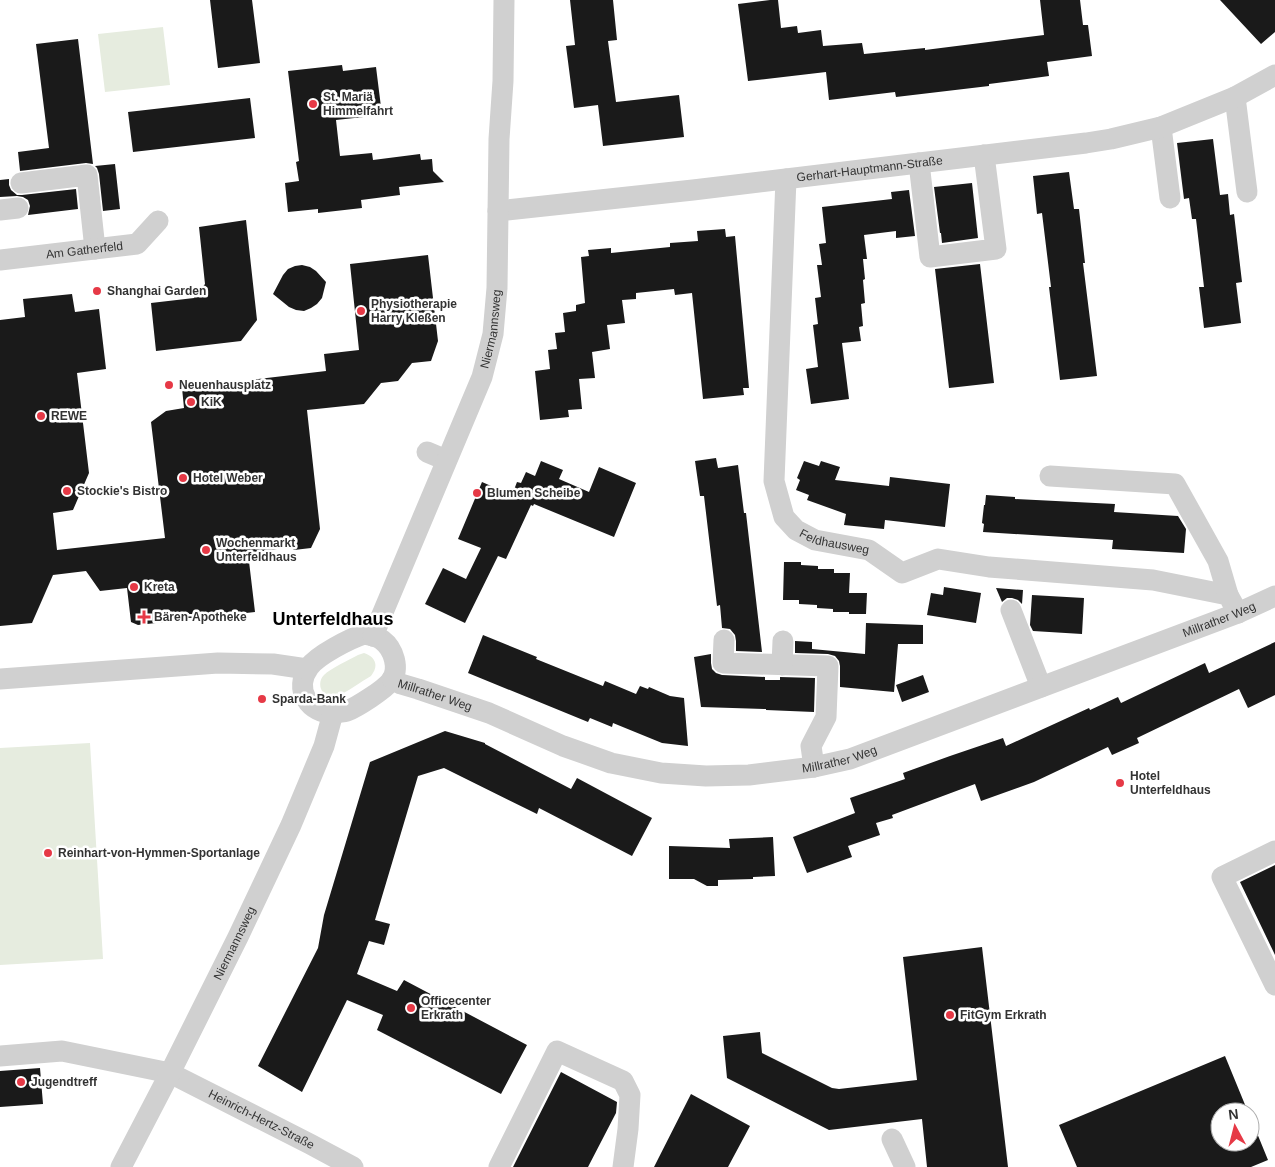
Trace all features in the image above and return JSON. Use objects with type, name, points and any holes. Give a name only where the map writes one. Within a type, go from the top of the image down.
[{"type":"street","name":"Niermannsweg","points":[[373,636],[437,456],[482,376],[493,334],[498,288],[499,139],[503,82],[504,0]]},
{"type":"street","name":"Gerhart-Hauptmann-Straße","points":[[498,211],[694,190],[1111,139],[1161,127],[1235,97],[1275,75]]},
{"type":"street","points":[[1235,97],[1247,192]]},
{"type":"street","points":[[1161,127],[1170,198]]},
{"type":"street","points":[[919,163],[930,257],[996,249],[984,155]]},
{"type":"street","points":[[21,183],[87,175],[96,249]]},
{"type":"street","name":"Feldhausweg","points":[[786,178],[774,481],[784,517],[796,530],[815,540],[869,550],[902,574],[938,559],[989,567],[1153,580],[1233,604]]},
{"type":"street","name":"Am Gatherfeld","points":[[0,260],[137,244],[158,220]]},
{"type":"street","points":[[1050,476],[1176,484],[1218,561],[1233,604]]},
{"type":"street","name":"Millrather Weg","points":[[392,679],[401,684],[489,713],[562,746],[611,763],[661,773],[749,776],[814,767],[850,759],[1041,687],[1233,604],[1275,596]]},
{"type":"street","points":[[1011,610],[1041,687]]},
{"type":"street","points":[[364,634],[373,636],[382,640],[391,650],[394,660],[395,669],[392,679],[384,689],[346,711],[333,713],[318,711],[309,704],[303,695],[302,682],[307,669],[316,659],[354,637],[364,634]]},
{"type":"street","points":[[724,640],[723,663],[828,666],[826,717],[811,746],[814,767]]},
{"type":"street","points":[[782,665],[783,641]]},
{"type":"street","points":[[0,679],[218,663],[273,664],[307,669]]},
{"type":"street","name":"Niermannsweg","points":[[121,1167],[238,937],[291,824],[324,746],[333,713]]},
{"type":"street","points":[[1275,851],[1222,877],[1275,985]]},
{"type":"street","name":"Heinrich-Hertz-Straße","points":[[0,1056],[62,1051],[170,1073],[353,1167]]},
{"type":"street","points":[[499,1167],[557,1051],[622,1081],[630,1095],[623,1167]]},
{"type":"street","points":[[892,1139],[905,1167]]},
{"type":"shaded area","points":[[163,27],[170,85],[105,92],[98,34]]},
{"type":"shaded area","points":[[364,653],[374,659],[375,662],[375,669],[371,676],[337,696],[332,697],[324,694],[320,683],[324,675],[340,664]]},
{"type":"shaded area","name":"Reinhart-von-Hymmen-Sportanlage","points":[[90,743],[103,959],[0,965],[0,748]]},
{"type":"building","points":[[210,0],[252,0],[260,63],[218,68]]},
{"type":"building","points":[[570,0],[613,0],[617,40],[608,41],[616,102],[679,95],[684,137],[603,146],[598,105],[574,108],[566,46],[575,45]]},
{"type":"building","points":[[778,0],[781,28],[797,26],[798,33],[821,30],[823,46],[862,43],[864,54],[925,48],[925,50],[1044,35],[1040,0],[1080,0],[1083,25],[1088,25],[1092,56],[1047,62],[1049,76],[989,84],[989,86],[896,97],[895,92],[829,100],[826,72],[748,81],[738,4]]},
{"type":"building","points":[[1220,0],[1275,0],[1275,32],[1261,44]]},
{"type":"building","points":[[78,39],[93,164],[86,163],[20,171],[18,152],[49,148],[36,44]]},
{"type":"building","points":[[342,65],[343,71],[376,67],[382,115],[336,120],[340,156],[372,153],[373,160],[420,154],[421,160],[432,159],[433,171],[444,182],[399,187],[400,195],[361,200],[362,208],[318,213],[318,209],[288,212],[285,183],[299,181],[296,162],[299,161],[288,71]]},
{"type":"building","points":[[250,98],[255,138],[133,152],[128,112]]},
{"type":"building","points":[[1213,139],[1220,195],[1228,194],[1230,215],[1234,214],[1242,282],[1236,283],[1241,323],[1204,328],[1199,287],[1204,287],[1196,219],[1192,219],[1189,198],[1184,199],[1177,143]]},
{"type":"building","points":[[115,164],[120,209],[103,211],[99,174],[95,166]]},
{"type":"building","points":[[1069,172],[1074,209],[1079,209],[1085,263],[1083,263],[1097,376],[1060,380],[1042,213],[1037,214],[1033,176]]},
{"type":"building","points":[[9,179],[11,190],[17,195],[76,189],[78,209],[28,215],[30,206],[28,200],[17,196],[0,197],[0,180]]},
{"type":"building","points":[[972,183],[978,238],[942,243],[934,187]]},
{"type":"building","points":[[909,190],[915,236],[896,238],[896,231],[864,235],[867,259],[863,259],[865,303],[861,304],[863,326],[859,327],[861,341],[842,343],[849,399],[811,404],[806,369],[818,367],[813,325],[818,324],[815,298],[821,297],[817,265],[822,265],[819,244],[826,243],[822,207],[892,199],[891,192]]},
{"type":"building","points":[[246,220],[257,320],[241,341],[156,351],[151,303],[194,298],[205,284],[199,227]]},
{"type":"building","points":[[725,229],[726,237],[735,236],[749,388],[743,388],[744,395],[703,399],[692,293],[675,295],[674,289],[636,293],[636,299],[622,300],[625,323],[607,325],[610,349],[592,352],[595,378],[579,379],[582,409],[568,410],[569,417],[540,420],[535,371],[550,369],[548,350],[557,349],[555,333],[565,332],[563,313],[576,311],[576,305],[585,303],[581,257],[589,256],[588,250],[611,248],[611,253],[670,247],[670,243],[698,241],[697,231]]},
{"type":"building","points":[[428,255],[438,341],[431,361],[412,363],[398,381],[381,383],[364,404],[307,410],[320,529],[311,548],[294,550],[291,547],[248,553],[255,612],[138,625],[131,622],[127,588],[100,591],[86,571],[53,575],[32,623],[0,626],[0,320],[25,317],[23,299],[72,294],[75,312],[99,309],[106,369],[77,373],[89,473],[73,510],[53,513],[57,550],[165,538],[151,422],[166,411],[184,408],[182,388],[326,371],[324,354],[359,350],[350,264]]},
{"type":"building","points":[[980,264],[994,383],[949,388],[935,269]]},
{"type":"building","points":[[302,265],[316,271],[326,282],[322,298],[317,304],[304,311],[289,307],[273,294],[288,269]]},
{"type":"building","points":[[716,458],[718,468],[738,465],[744,513],[746,513],[762,652],[736,651],[735,635],[730,629],[722,628],[720,605],[717,606],[704,496],[700,496],[695,461]]},
{"type":"building","points":[[541,461],[563,470],[559,479],[589,492],[599,467],[636,483],[614,537],[534,504],[533,506],[531,505],[506,559],[498,556],[465,623],[425,604],[443,568],[466,579],[481,548],[458,539],[482,482],[512,495],[517,482],[521,483],[526,472],[535,476]]},
{"type":"building","points":[[804,461],[819,466],[821,461],[840,467],[835,480],[889,486],[890,477],[950,484],[945,527],[885,520],[884,529],[844,525],[846,514],[807,500],[809,495],[796,490],[800,480],[797,478]]},
{"type":"building","points":[[986,495],[1015,497],[1015,499],[1115,504],[1114,512],[1178,516],[1186,529],[1184,553],[1112,549],[1113,540],[983,532],[984,524],[982,523]]},
{"type":"building","points":[[784,562],[801,562],[801,565],[818,566],[818,569],[834,569],[834,573],[850,573],[849,593],[867,593],[866,614],[833,612],[833,609],[817,608],[817,605],[799,604],[799,600],[783,600]]},
{"type":"building","points":[[944,587],[981,593],[976,623],[927,615],[931,593],[943,595]]},
{"type":"building","points":[[996,588],[1023,590],[1022,604],[1012,598],[1007,598],[1002,602]]},
{"type":"building","points":[[1032,595],[1084,598],[1082,634],[1033,631],[1030,625]]},
{"type":"building","points":[[866,623],[923,625],[923,644],[898,644],[894,692],[840,687],[840,666],[835,656],[795,653],[795,641],[812,642],[812,649],[865,654]]},
{"type":"building","points":[[483,635],[603,686],[605,681],[636,694],[640,686],[648,689],[649,687],[670,696],[684,698],[688,746],[662,743],[613,723],[612,727],[590,718],[588,722],[468,673]]},
{"type":"building","points":[[1275,642],[1275,695],[1248,708],[1239,689],[1137,738],[1139,743],[1112,755],[1108,747],[1034,782],[981,801],[975,784],[892,815],[893,818],[876,823],[880,835],[848,846],[852,857],[807,873],[793,837],[855,813],[850,798],[905,779],[903,773],[1003,738],[1006,746],[1089,708],[1090,710],[1118,697],[1121,703],[1205,663],[1209,673]]},
{"type":"building","points":[[711,654],[712,669],[722,675],[765,677],[765,680],[780,680],[780,677],[815,678],[814,712],[701,707],[694,657]]},
{"type":"building","points":[[923,675],[929,692],[902,702],[896,685]]},
{"type":"building","points":[[445,731],[485,743],[571,789],[577,778],[652,818],[632,856],[539,808],[537,814],[444,768],[418,776],[375,920],[390,924],[384,945],[369,941],[357,974],[397,991],[404,980],[527,1045],[501,1094],[377,1030],[383,1015],[347,1000],[302,1092],[258,1066],[318,948],[324,915],[370,762]]},
{"type":"building","points":[[773,837],[775,876],[718,880],[718,886],[707,886],[694,879],[669,879],[669,846],[730,848],[729,839]]},
{"type":"building","points":[[1275,865],[1275,955],[1240,882]]},
{"type":"building","name":"FitGym Erkrath","points":[[982,947],[1008,1167],[927,1167],[922,1119],[829,1130],[727,1078],[723,1036],[760,1032],[762,1053],[832,1088],[839,1089],[917,1080],[903,957]]},
{"type":"building","points":[[1225,1056],[1244,1102],[1210,1102],[1210,1152],[1260,1152],[1260,1140],[1268,1160],[1251,1167],[1077,1167],[1059,1125]]},
{"type":"building","name":"Jugendtreff","points":[[40,1068],[43,1104],[0,1107],[0,1071]]},
{"type":"building","points":[[561,1072],[617,1102],[616,1113],[588,1167],[513,1167]]},
{"type":"building","points":[[691,1094],[750,1126],[728,1167],[654,1167]]},
{"type":"place","name":"St. Mariä Himmelfahrt","points":[[313,104]]},
{"type":"place","name":"Shanghai Garden","points":[[97,291]]},
{"type":"place","name":"Physiotherapie Harry Kleßen","points":[[361,311]]},
{"type":"place","name":"Neuenhausplatz","points":[[169,385]]},
{"type":"place","name":"KiK","points":[[191,402]]},
{"type":"place","name":"REWE","points":[[41,416]]},
{"type":"place","name":"Hotel Weber","points":[[183,478]]},
{"type":"place","name":"Stockie's Bistro","points":[[67,491]]},
{"type":"place","name":"Blumen Scheibe","points":[[477,493]]},
{"type":"place","name":"Wochenmarkt Unterfeldhaus","points":[[206,550]]},
{"type":"place","name":"Kreta","points":[[134,587]]},
{"type":"place","name":"Bären-Apotheke","points":[[144,617]]},
{"type":"place","name":"Sparda-Bank","points":[[262,699]]},
{"type":"place","name":"Hotel Unterfeldhaus","points":[[1120,783]]},
{"type":"place","name":"Reinhart-von-Hymmen-Sportanlage","points":[[48,853]]},
{"type":"place","name":"Officecenter Erkrath","points":[[411,1008]]},
{"type":"place","name":"FitGym Erkrath","points":[[950,1015]]},
{"type":"place","name":"Jugendtreff","points":[[21,1082]]},
{"type":"district","name":"Unterfeldhaus","points":[[333,619]]}]
